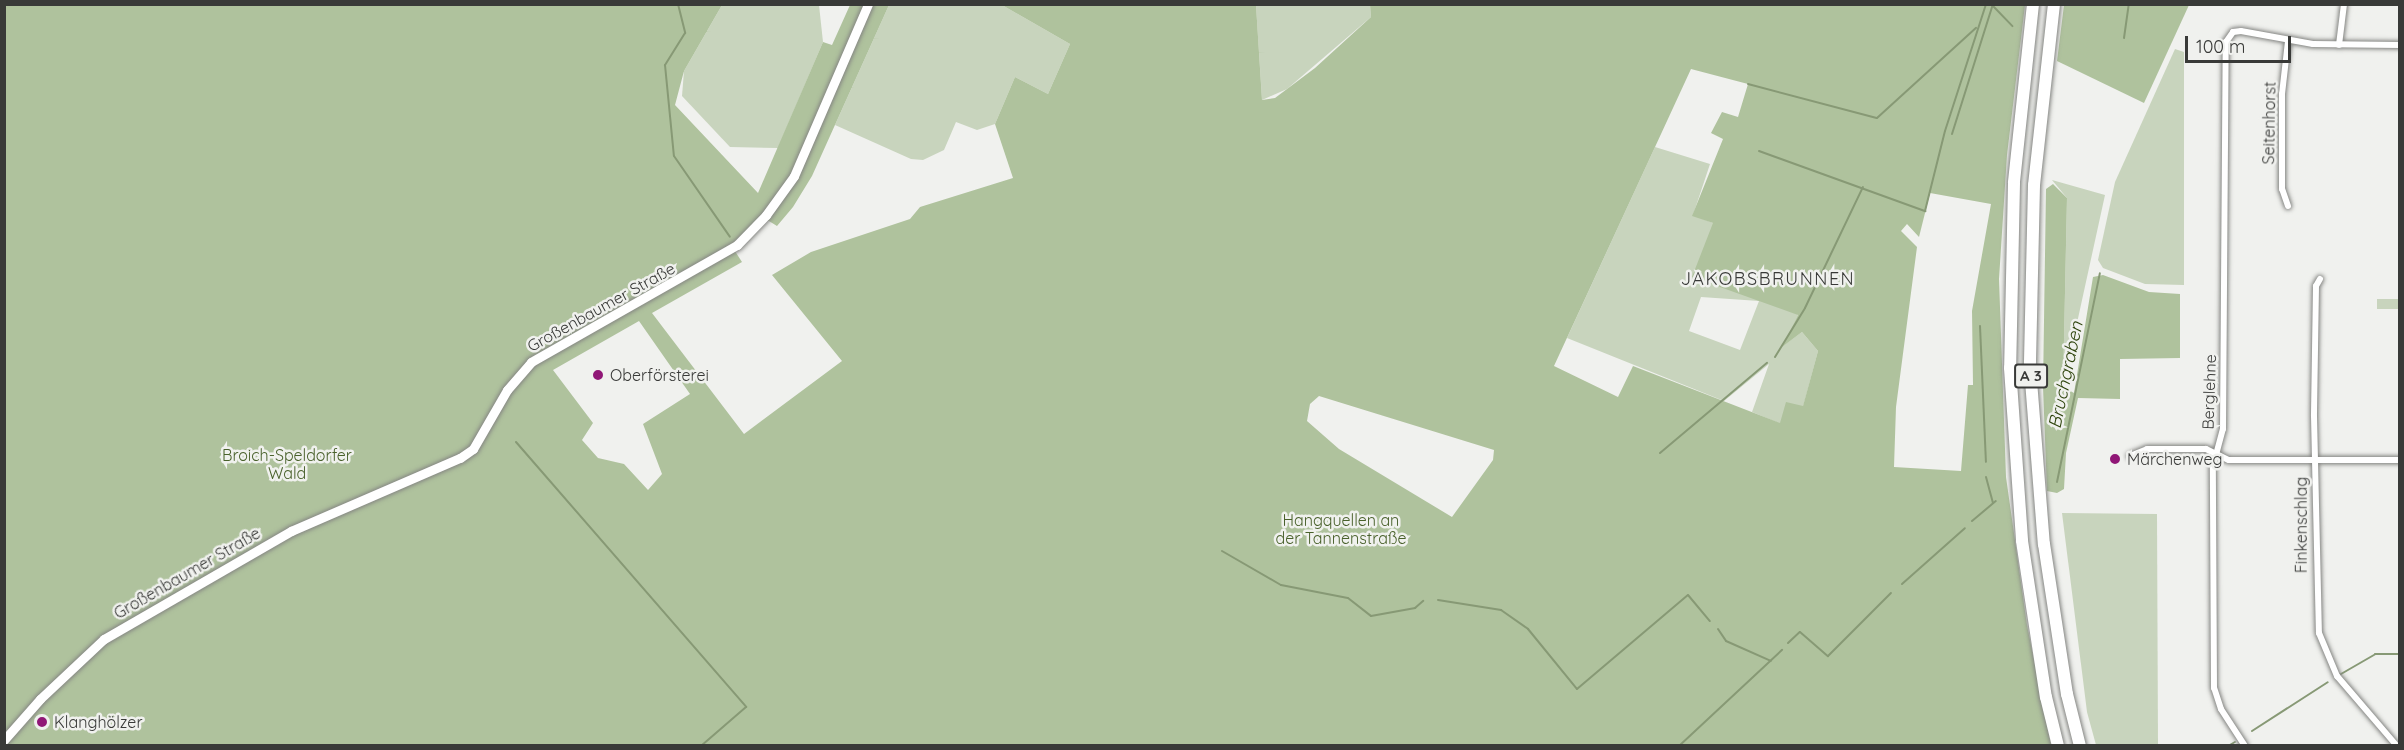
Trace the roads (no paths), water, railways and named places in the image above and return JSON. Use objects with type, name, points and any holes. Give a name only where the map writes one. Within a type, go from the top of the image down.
[{"type":"highway","name":"A 3","points":[[2033,4],[2014,183],[2010,368],[2022,541],[2046,697],[2058,746]]},
{"type":"highway","name":"A 3","points":[[2054,4],[2034,185],[2030,368],[2044,544],[2067,694],[2080,746]]},
{"type":"street","name":"Großenbaumer Straße","points":[[4,740],[40,699],[104,639],[291,531],[460,458],[473,449],[507,390],[531,362],[737,245],[766,215],[794,176],[868,4]]},
{"type":"street","points":[[2339,45],[2344,4]]},
{"type":"street","name":"Berglehne","points":[[2245,746],[2222,709],[2214,688],[2213,466],[2223,429],[2226,42],[2233,32],[2288,41]]},
{"type":"street","points":[[2288,41],[2339,45],[2400,45]]},
{"type":"street","name":"Seitenhorst","points":[[2288,41],[2282,103],[2282,189],[2288,206]]},
{"type":"street","name":"Finkenschlag","points":[[2320,279],[2316,286],[2314,460],[2319,633],[2337,676],[2397,746]]},
{"type":"street","points":[[2130,456],[2147,449],[2206,449],[2229,460],[2400,460]]},
{"type":"waterway","points":[[678,4],[685,33],[665,65],[674,156],[730,237]]},
{"type":"waterway","points":[[1759,151],[1925,211],[1945,131],[1986,4]]},
{"type":"waterway","points":[[1952,134],[1993,4]]},
{"type":"waterway","points":[[2124,38],[2129,4]]},
{"type":"waterway","points":[[1993,6],[2012,26]]},
{"type":"waterway","points":[[1748,84],[1877,118],[1976,28]]},
{"type":"waterway","points":[[1775,357],[1805,308],[1863,187]]},
{"type":"waterway","name":"Bruchgraben","points":[[2057,482],[2100,273]]},
{"type":"waterway","points":[[1980,326],[1986,462]]},
{"type":"waterway","points":[[1660,453],[1767,363]]},
{"type":"waterway","points":[[516,442],[746,707],[701,746]]},
{"type":"waterway","points":[[1986,477],[1993,503]]},
{"type":"waterway","points":[[1972,521],[1996,501]]},
{"type":"waterway","points":[[1902,584],[1965,528]]},
{"type":"waterway","points":[[1222,551],[1281,585],[1348,598],[1371,616],[1415,608],[1423,601]]},
{"type":"waterway","points":[[1788,643],[1800,632],[1828,656],[1891,593]]},
{"type":"waterway","points":[[1438,600],[1501,610],[1528,629],[1577,689],[1688,595],[1710,621]]},
{"type":"waterway","points":[[1718,629],[1726,641],[1771,661]]},
{"type":"waterway","points":[[1679,746],[1782,650]]},
{"type":"waterway","points":[[2341,674],[2375,654],[2400,654]]},
{"type":"waterway","points":[[2252,731],[2328,682]]},
{"type":"waterway","points":[[2228,746],[2235,742]]},
{"type":"place","name":"Oberförsterei","points":[[598,375]]},
{"type":"place","name":"Märchenweg","points":[[2115,459]]},
{"type":"place","name":"Klanghölzer","points":[[42,722]]},
{"type":"district","name":"JAKOBSBRUNNEN","points":[[1768,279]]},
{"type":"park label","name":"Broich-Speldorfer Wald","points":[[287,464]]},
{"type":"park label","name":"Hangquellen an der Tannenstraße","points":[[1341,529]]}]
